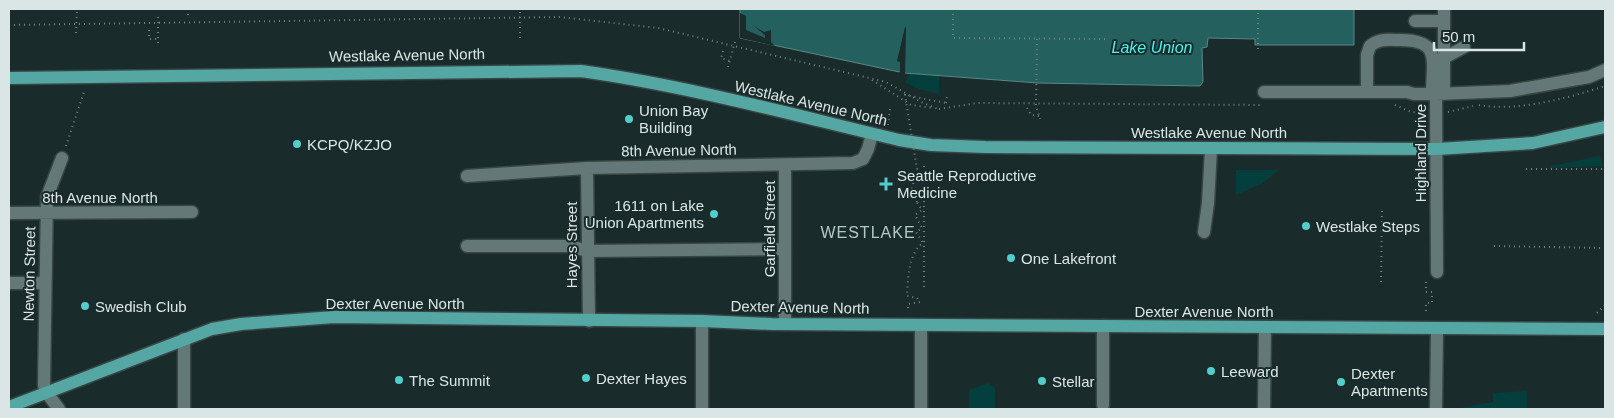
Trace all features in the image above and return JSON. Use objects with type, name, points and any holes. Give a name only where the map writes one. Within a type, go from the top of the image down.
[{"type":"main road","name":"Westlake Avenue North","points":[[9,78],[581,71],[630,78],[872,134],[931,145],[1437,148],[1533,144],[1605,127]]},
{"type":"main road","name":"Dexter Avenue North","points":[[9,407],[184,339],[233,325],[334,317],[702,321],[785,324],[1605,329]]},
{"type":"street","points":[[1415,21],[1444,15],[1444,58],[1437,94]]},
{"type":"street","points":[[1367,92],[1367,55],[1370,46],[1383,40],[1416,40],[1426,44],[1432,54],[1437,94]]},
{"type":"street","points":[[1444,58],[1464,47]]},
{"type":"street","points":[[1264,92],[1464,94],[1539,87],[1589,77],[1605,70]]},
{"type":"street","name":"Highland Drive","points":[[1437,94],[1437,277]]},
{"type":"street","name":"8th Avenue North","points":[[467,176],[587,168],[853,163],[863,159],[868,150],[872,134]]},
{"type":"street","points":[[1204,232],[1211,148]]},
{"type":"street","name":"Newton Street","points":[[46,392],[44,385],[47,197],[64,152]]},
{"type":"street","name":"Garfield Street","points":[[785,165],[785,324]]},
{"type":"street","name":"Hayes Street","points":[[587,168],[589,321]]},
{"type":"street","name":"8th Avenue North","points":[[9,213],[192,212]]},
{"type":"street","points":[[467,246],[570,246],[587,251],[785,249]]},
{"type":"street","points":[[9,284],[45,283]]},
{"type":"street","points":[[702,321],[702,409]]},
{"type":"street","points":[[921,409],[922,325]]},
{"type":"street","points":[[1103,326],[1103,405]]},
{"type":"street","points":[[1264,408],[1265,327]]},
{"type":"street","points":[[1436,409],[1437,329]]},
{"type":"street","points":[[184,339],[184,409]]},
{"type":"street","points":[[46,392],[59,409]]},
{"type":"path","points":[[76,33],[77,9]]},
{"type":"path","points":[[188,9],[188,17]]},
{"type":"path","points":[[953,9],[953,38],[1107,39]]},
{"type":"path","points":[[1258,9],[1258,49]]},
{"type":"path","points":[[520,12],[520,40]]},
{"type":"path","points":[[158,17],[158,44]]},
{"type":"path","points":[[9,25],[560,17],[658,28],[734,46],[895,85],[914,98],[938,108]]},
{"type":"path","points":[[149,30],[149,39],[158,39]]},
{"type":"path","points":[[1027,108],[1031,115],[1040,117],[1036,104],[1037,39]]},
{"type":"path","points":[[728,66],[735,42]]},
{"type":"path","points":[[723,51],[721,58],[730,61]]},
{"type":"path","points":[[872,80],[911,105],[938,108],[977,103],[1254,106]]},
{"type":"path","points":[[1448,112],[1476,105],[1534,103],[1605,86]]},
{"type":"path","points":[[64,152],[84,92]]},
{"type":"path","points":[[908,308],[908,304],[920,302],[917,298],[907,296],[908,272],[918,246],[923,243],[916,232],[922,228],[915,215],[922,210],[911,192],[917,169],[905,95],[946,103],[947,96]]},
{"type":"path","points":[[1399,107],[1411,112],[1428,113]]},
{"type":"path","points":[[888,125],[890,122],[888,117],[890,108]]},
{"type":"path","points":[[924,166],[924,291]]},
{"type":"path","points":[[1526,170],[1605,169]]},
{"type":"path","points":[[1381,282],[1382,208]]},
{"type":"path","points":[[1494,246],[1605,248]]},
{"type":"path","points":[[1426,311],[1426,303],[1432,303],[1432,292],[1426,292],[1426,282],[1437,277]]},
{"type":"path","points":[[1597,313],[1605,305]]},
{"type":"shaded area","points":[[909,74],[939,76],[939,94],[918,89],[905,82]]},
{"type":"shaded area","points":[[1600,156],[1602,166],[1551,168],[1551,166]]},
{"type":"shaded area","points":[[1236,170],[1279,170],[1261,184],[1236,195]]},
{"type":"shaded area","points":[[988,383],[995,388],[995,409],[969,409],[969,390]]},
{"type":"shaded area","points":[[1527,391],[1527,409],[1455,409],[1493,402],[1493,393]]},
{"type":"water","name":"Lake Union","points":[[740,9],[1354,9],[1354,45],[1255,45],[1255,39],[1208,38],[1207,47],[1202,48],[1203,82],[1200,86],[1038,83],[904,73],[740,38]]},
{"type":"pier","points":[[740,13],[746,16],[746,30],[765,38],[765,35],[754,26],[764,32],[771,30],[771,42],[775,46],[740,38]]},
{"type":"pier","points":[[905,27],[905,76],[896,74],[900,72],[900,62],[897,61]]},
{"type":"place","name":"Union Bay Building","points":[[629,119]]},
{"type":"place","name":"KCPQ/KZJO","points":[[297,144]]},
{"type":"place","name":"Seattle Reproductive Medicine","points":[[886,184]]},
{"type":"place","name":"1611 on Lake Union Apartments","points":[[714,214]]},
{"type":"place","name":"Westlake Steps","points":[[1306,226]]},
{"type":"place","name":"One Lakefront","points":[[1011,258]]},
{"type":"place","name":"Swedish Club","points":[[85,306]]},
{"type":"place","name":"Leeward","points":[[1211,371]]},
{"type":"place","name":"Dexter Hayes","points":[[586,378]]},
{"type":"place","name":"The Summit","points":[[399,380]]},
{"type":"place","name":"Stellar","points":[[1042,381]]},
{"type":"place","name":"Dexter Apartments","points":[[1341,382]]},
{"type":"district","name":"WESTLAKE","points":[[868,232]]}]
